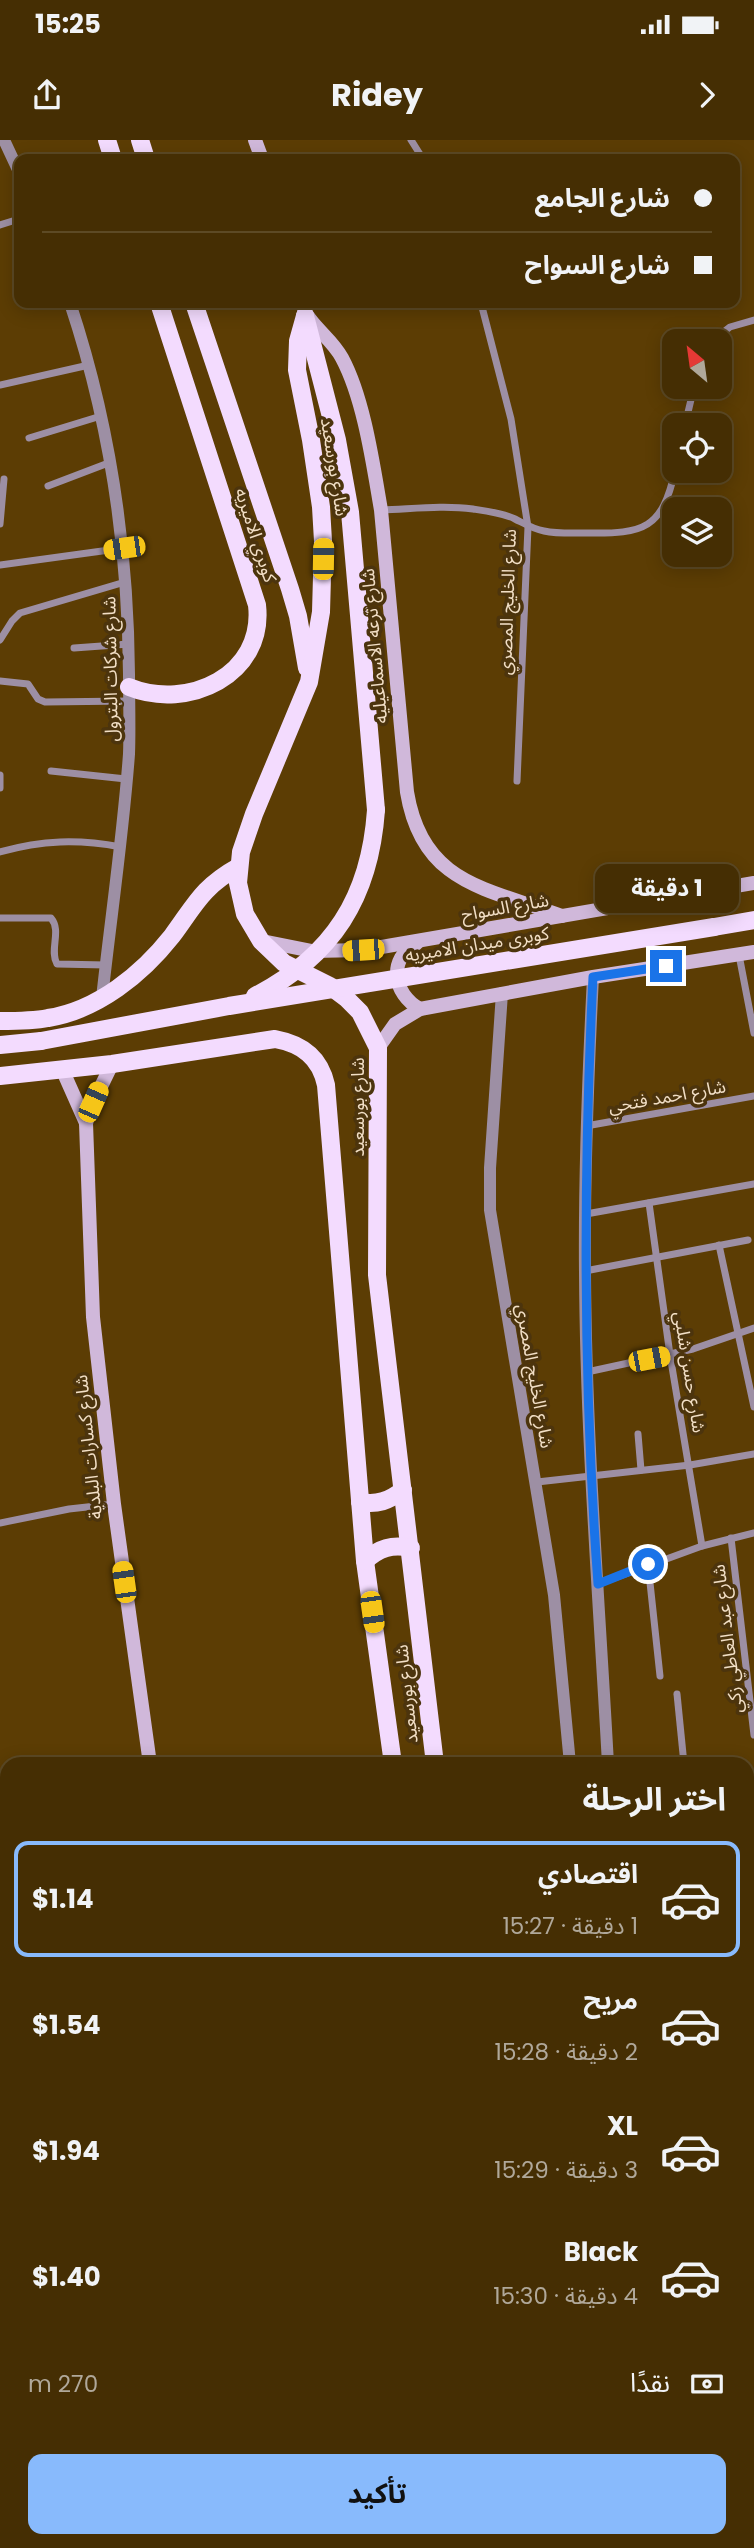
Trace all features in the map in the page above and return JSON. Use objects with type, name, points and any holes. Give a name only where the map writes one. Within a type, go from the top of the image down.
[{"type":"main road","name":"كوبري الاميريه","points":[[129,694],[170,696],[191,693],[223,678],[243,657],[250,645],[258,618],[257,605],[161,308]]},
{"type":"main road","name":"كوبري الاميريه","points":[[196,308],[290,589],[300,626],[309,682]]},
{"type":"main road","name":"شارع بورسعيد","points":[[303,310],[297,370],[317,473],[323,541],[321,612],[309,682],[254,814],[238,867],[238,883],[243,906],[261,941],[284,963],[330,986],[346,998],[360,1012],[378,1048],[377,1275],[434,1757]]},
{"type":"main road","name":"شارع ترعه الاسماعيليه","points":[[303,310],[331,341],[349,373],[365,428],[381,510],[407,792],[415,827],[433,856],[460,878],[562,916]]},
{"type":"main road","points":[[229,1006],[253,997],[288,978],[318,953],[335,933],[350,911],[370,862],[376,810],[350,512],[337,440],[303,310]]},
{"type":"main road","points":[[0,1021],[51,1018],[102,998],[146,965],[162,948],[197,898],[217,880],[238,867]]},
{"type":"main road","name":"شارع السواح","points":[[261,941],[286,947],[338,952],[421,941],[754,883]]},
{"type":"main road","name":"كوبرى ميدان الاميريه","points":[[0,1045],[41,1041],[229,1006],[754,920]]},
{"type":"main road","points":[[420,1009],[411,1004],[399,989],[397,970],[405,951],[421,941]]},
{"type":"main road","points":[[378,1048],[395,1024],[420,1009],[593,977],[747,954]]},
{"type":"main road","name":"شارع بورسعيد","points":[[0,1076],[112,1064],[275,1039],[299,1046],[318,1062],[326,1085],[365,1561],[392,1757]]},
{"type":"main road","name":"شارع كسارات البلدية","points":[[112,1064],[86,1123],[93,1317],[114,1504],[149,1757]]},
{"type":"main road","name":"شارع كسارات البلدية","points":[[62,1069],[86,1123]]},
{"type":"main road","points":[[360,1502],[369,1504],[387,1500],[402,1490]]},
{"type":"main road","points":[[365,1561],[386,1548],[411,1548]]},
{"type":"street","points":[[4,140],[14,161]]},
{"type":"street","name":"شارع شركات البترول","points":[[72,308],[89,365],[111,462],[124,548],[129,644],[126,779],[121,847],[102,998]]},
{"type":"street","name":"شارع الخليج المصري","points":[[482,308],[510,419],[528,527],[517,781]]},
{"type":"street","points":[[727,329],[754,320]]},
{"type":"street","points":[[0,385],[89,365]]},
{"type":"street","points":[[29,438],[101,416]]},
{"type":"street","points":[[48,485],[111,462]]},
{"type":"street","points":[[0,524],[4,479]]},
{"type":"street","points":[[381,510],[471,508],[514,518],[528,527],[548,532],[631,532],[644,527],[663,508],[672,483]]},
{"type":"street","points":[[0,565],[124,548]]},
{"type":"street","points":[[0,640],[20,613],[126,582]]},
{"type":"street","points":[[74,648],[129,644]]},
{"type":"street","points":[[0,681],[28,684],[38,699],[45,702],[129,694]]},
{"type":"street","points":[[51,771],[126,779]]},
{"type":"street","points":[[0,775],[0,788]]},
{"type":"street","points":[[0,852],[59,840],[90,841],[121,847]]},
{"type":"street","points":[[0,918],[51,918],[56,925],[54,958],[57,964],[106,965]]},
{"type":"street","points":[[747,954],[754,1032]]},
{"type":"street","points":[[593,977],[586,1126],[584,1270],[590,1477],[608,1757]]},
{"type":"street","name":"شارع الخليج المصري","points":[[502,993],[490,1168],[490,1210],[554,1594],[569,1757]]},
{"type":"street","name":"شارع احمد فتحي","points":[[586,1126],[754,1096]]},
{"type":"street","points":[[586,1214],[754,1184]]},
{"type":"street","name":"شارع حسن شلبي","points":[[649,1203],[670,1355],[702,1546]]},
{"type":"street","points":[[584,1270],[748,1240]]},
{"type":"street","points":[[719,1245],[754,1407]]},
{"type":"street","points":[[587,1371],[670,1355],[754,1328]]},
{"type":"street","points":[[638,1434],[641,1471]]},
{"type":"street","points":[[537,1482],[690,1465],[754,1454]]},
{"type":"street","points":[[0,1523],[69,1509],[114,1504]]},
{"type":"street","points":[[598,1584],[702,1546],[754,1533]]},
{"type":"street","name":"شارع عبد العاطي زكي","points":[[731,1538],[754,1735]]},
{"type":"street","points":[[648,1564],[660,1676]]},
{"type":"street","points":[[677,1694],[683,1757]]},
{"type":"route","points":[[648,1564],[598,1584],[590,1477],[584,1270],[586,1126],[593,977],[666,966]]}]
